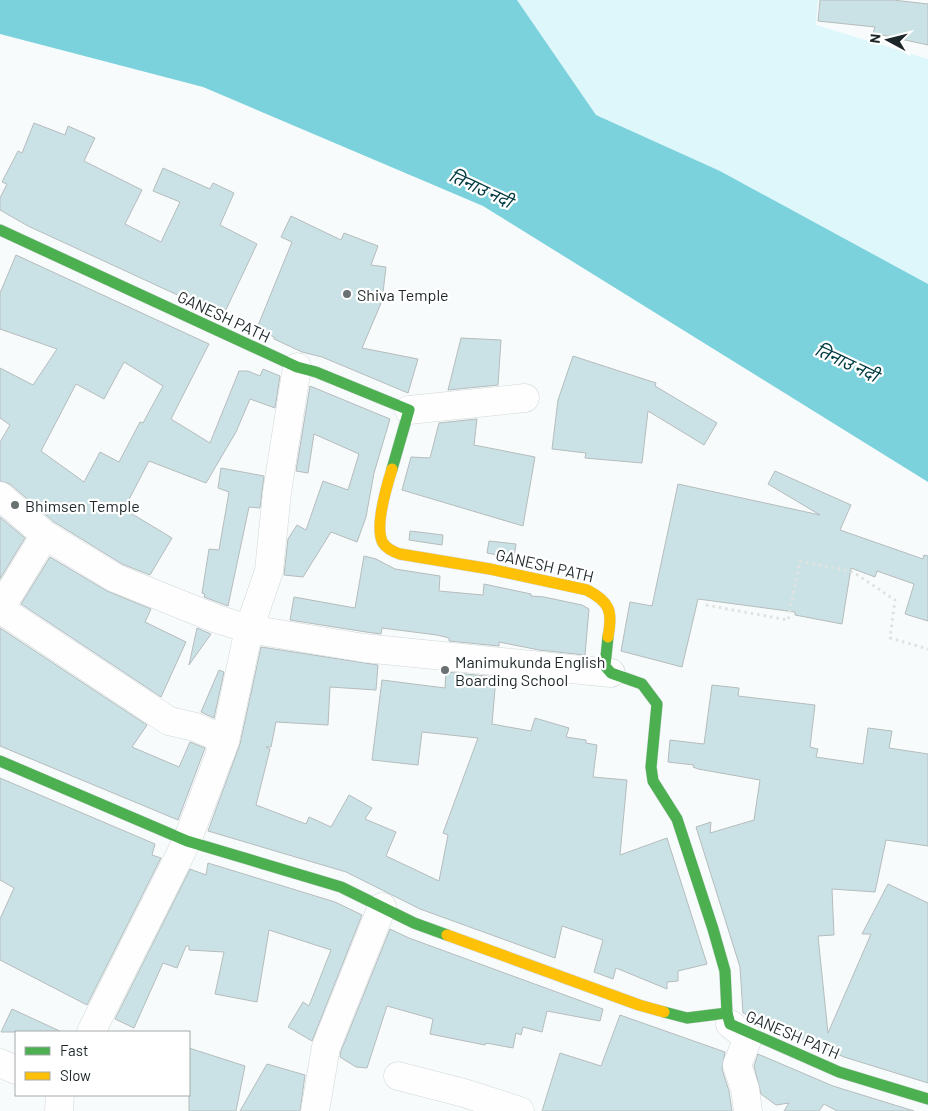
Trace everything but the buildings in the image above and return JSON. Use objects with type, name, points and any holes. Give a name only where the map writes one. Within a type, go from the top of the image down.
[{"type":"street","name":"GANESH PATH","points":[[0,230],[297,367],[316,372],[409,410],[380,520],[382,543],[390,550],[400,554],[495,570],[587,590],[600,595],[607,602],[612,614],[605,659],[606,666],[612,673],[642,684],[657,704],[651,767],[653,781],[677,819],[713,929],[725,971],[729,1019],[839,1072],[928,1099]]},
{"type":"street","points":[[92,1031],[187,841],[221,752],[249,629],[269,571],[277,492],[297,367]]},
{"type":"street","points":[[409,410],[525,398]]},
{"type":"street","points":[[0,496],[46,535],[115,578],[217,619],[249,629],[364,648],[612,673]]},
{"type":"street","points":[[46,535],[0,609],[169,721],[195,727],[219,737],[221,752]]},
{"type":"street","points":[[0,761],[187,841],[341,887],[414,923],[639,1005],[687,1018],[729,1019],[748,1038],[737,1065],[745,1089],[748,1111]]},
{"type":"street","points":[[315,1111],[326,1047],[382,907]]},
{"type":"street","points":[[0,1063],[15,1070]]},
{"type":"street","points":[[398,1076],[464,1093],[520,1111]]},
{"type":"street","points":[[59,1111],[60,1096]]},
{"type":"path","points":[[706,604],[788,620],[800,561],[853,572],[895,600],[890,638],[928,649]]},
{"type":"shaded area","points":[[517,0],[818,0],[816,25],[928,59],[928,284],[720,171],[596,115]]},
{"type":"water","name":"तिनाउ नदी","points":[[0,0],[517,0],[596,115],[720,171],[928,284],[928,482],[483,206],[203,87],[0,34]]},
{"type":"traffic: fast","points":[[0,230],[297,367],[316,372],[409,410],[392,469]]},
{"type":"traffic: fast","points":[[608,637],[605,666],[611,673],[642,684],[657,704],[651,767],[653,781],[677,819],[713,929],[725,971],[727,1013],[730,1024],[839,1072],[928,1099]]},
{"type":"traffic: fast","points":[[0,761],[187,841],[341,887],[414,923],[447,935]]},
{"type":"traffic: fast","points":[[664,1012],[687,1018],[727,1013]]},
{"type":"traffic: slow","points":[[392,469],[382,506],[380,527],[383,543],[389,549],[400,554],[490,569],[587,590],[601,599],[608,608],[610,614],[608,637]]},
{"type":"traffic: slow","points":[[447,935],[639,1005],[664,1012]]},
{"type":"place","name":"Shiva Temple","points":[[347,294]]},
{"type":"place","name":"Bhimsen Temple","points":[[15,505]]},
{"type":"place","name":"Manimukunda English Boarding School","points":[[445,670]]}]
